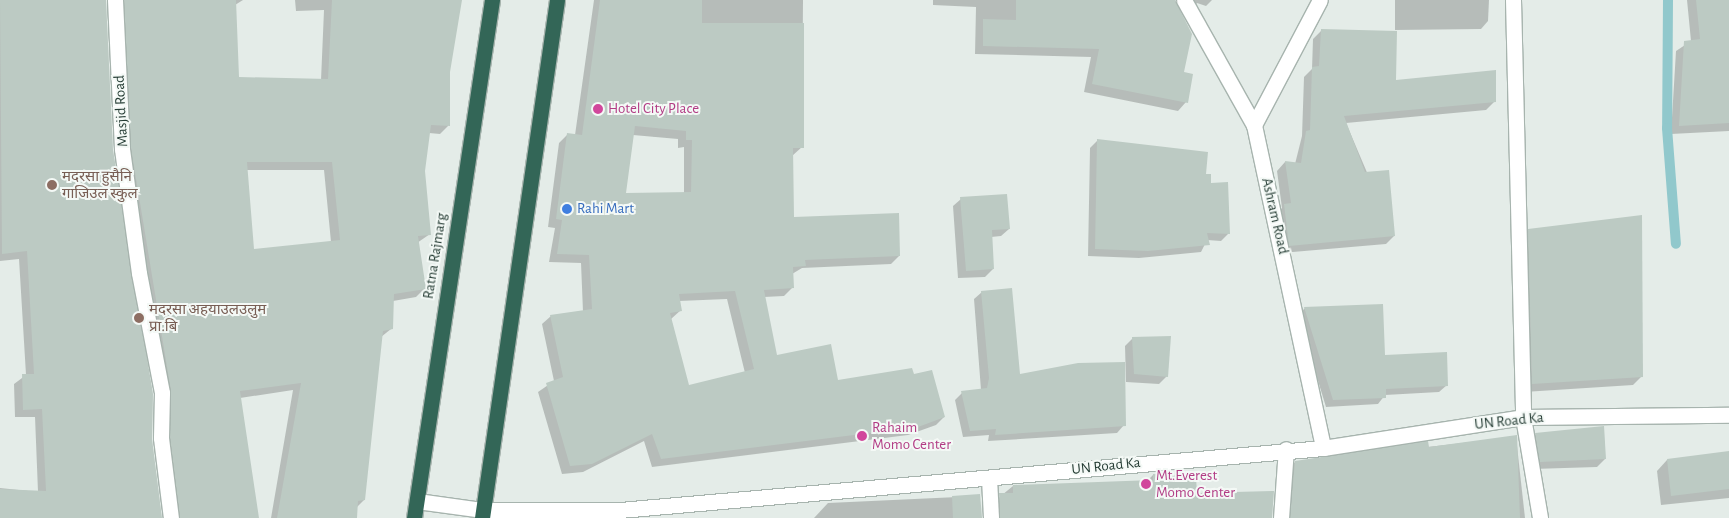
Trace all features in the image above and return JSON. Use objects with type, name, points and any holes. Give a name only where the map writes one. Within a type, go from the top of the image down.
[{"type":"highway","name":"Ratna Rajmarg","points":[[414,518],[492,0]]},
{"type":"highway","points":[[482,514],[557,0]]},
{"type":"street","name":"Masjid Road","points":[[115,0],[122,149],[139,273],[162,393],[161,438],[171,518]]},
{"type":"street","name":"Ashram Road","points":[[1184,0],[1254,125],[1323,448]]},
{"type":"street","points":[[1254,125],[1320,0]]},
{"type":"street","points":[[1514,0],[1523,417],[1540,518]]},
{"type":"street","name":"UN Road Ka","points":[[417,501],[482,514],[620,510],[990,478],[1286,449],[1323,448],[1523,417],[1729,415]]},
{"type":"street","points":[[1281,518],[1286,449]]},
{"type":"street","points":[[990,478],[992,518]]},
{"type":"building","points":[[0,0],[106,0],[113,150],[153,394],[152,439],[162,518],[0,518],[0,489],[46,491],[42,409],[23,410],[22,374],[34,374],[27,251],[2,254]]},
{"type":"building","points":[[124,0],[236,0],[239,77],[328,79],[332,0],[462,0],[450,72],[450,126],[431,125],[425,171],[431,235],[418,236],[426,289],[394,294],[393,329],[383,331],[365,500],[358,501],[357,518],[277,518],[301,383],[240,391],[259,518],[180,518],[170,438],[171,391],[131,148]],"holes":[[[247,162],[332,162],[340,240],[254,249]]]},
{"type":"building","points":[[600,0],[702,0],[702,23],[804,23],[804,148],[793,148],[794,217],[899,213],[900,256],[805,260],[806,266],[793,267],[794,288],[764,290],[777,355],[831,344],[838,380],[912,368],[914,374],[932,370],[945,417],[918,427],[661,459],[652,434],[592,464],[570,466],[546,383],[563,377],[550,315],[592,309],[589,255],[557,254],[562,220],[556,219],[567,133],[582,135]],"holes":[[[635,126],[686,131],[686,140],[692,140],[691,192],[626,193]],[[735,291],[754,369],[689,385],[670,313],[682,311],[679,294]]]},
{"type":"building","points":[[1016,0],[1175,0],[1192,34],[1184,72],[1193,74],[1188,103],[1092,84],[1099,49],[983,46],[983,19],[1016,20]]},
{"type":"building","points":[[1696,0],[1729,0],[1729,123],[1679,126],[1684,41],[1700,39]]},
{"type":"building","points":[[1321,29],[1397,31],[1396,80],[1496,70],[1496,102],[1344,116],[1365,172],[1389,170],[1395,236],[1289,246],[1284,204],[1291,203],[1285,161],[1301,163],[1306,131],[1310,130],[1312,67],[1319,66]]},
{"type":"building","points":[[1097,139],[1208,152],[1206,174],[1211,174],[1211,183],[1228,182],[1230,234],[1207,233],[1210,245],[1148,251],[1095,249]]},
{"type":"building","points":[[1007,194],[1010,229],[992,230],[994,269],[966,271],[960,197]]},
{"type":"building","points":[[1642,215],[1643,377],[1532,384],[1528,229]]},
{"type":"building","points":[[1012,288],[1020,374],[1078,363],[1125,362],[1126,426],[995,435],[996,429],[970,431],[961,391],[987,388],[989,378],[981,291]]},
{"type":"building","points":[[1383,304],[1385,355],[1447,352],[1448,386],[1386,389],[1386,398],[1333,400],[1304,307]]},
{"type":"building","points":[[1171,336],[1168,377],[1134,374],[1132,337]]},
{"type":"building","points":[[1604,426],[1606,459],[1540,462],[1535,433]]},
{"type":"building","points":[[1517,435],[1520,518],[1290,518],[1295,461],[1428,441],[1429,447]]},
{"type":"building","points":[[1729,451],[1729,489],[1671,496],[1667,459]]},
{"type":"building","points":[[1153,474],[1196,477],[1197,493],[1274,491],[1272,518],[1000,518],[999,493],[1013,493],[1013,485],[1153,480]]},
{"type":"building","points":[[980,494],[982,518],[953,518],[952,496]]},
{"type":"waterway","points":[[1668,0],[1667,128],[1676,244]]},
{"type":"place","name":"Hotel City Place","points":[[598,109]]},
{"type":"place","name":"मदरसा हुसैनि गाजिउल स्कुल","points":[[52,185]]},
{"type":"place","name":"Rahi Mart","points":[[567,209]]},
{"type":"place","name":"मदरसा अहयाउलउलुम प्रा.बि","points":[[139,318]]},
{"type":"place","name":"Rahaim Momo Center","points":[[862,436]]},
{"type":"place","name":"Mt.Everest Momo Center","points":[[1146,484]]}]
